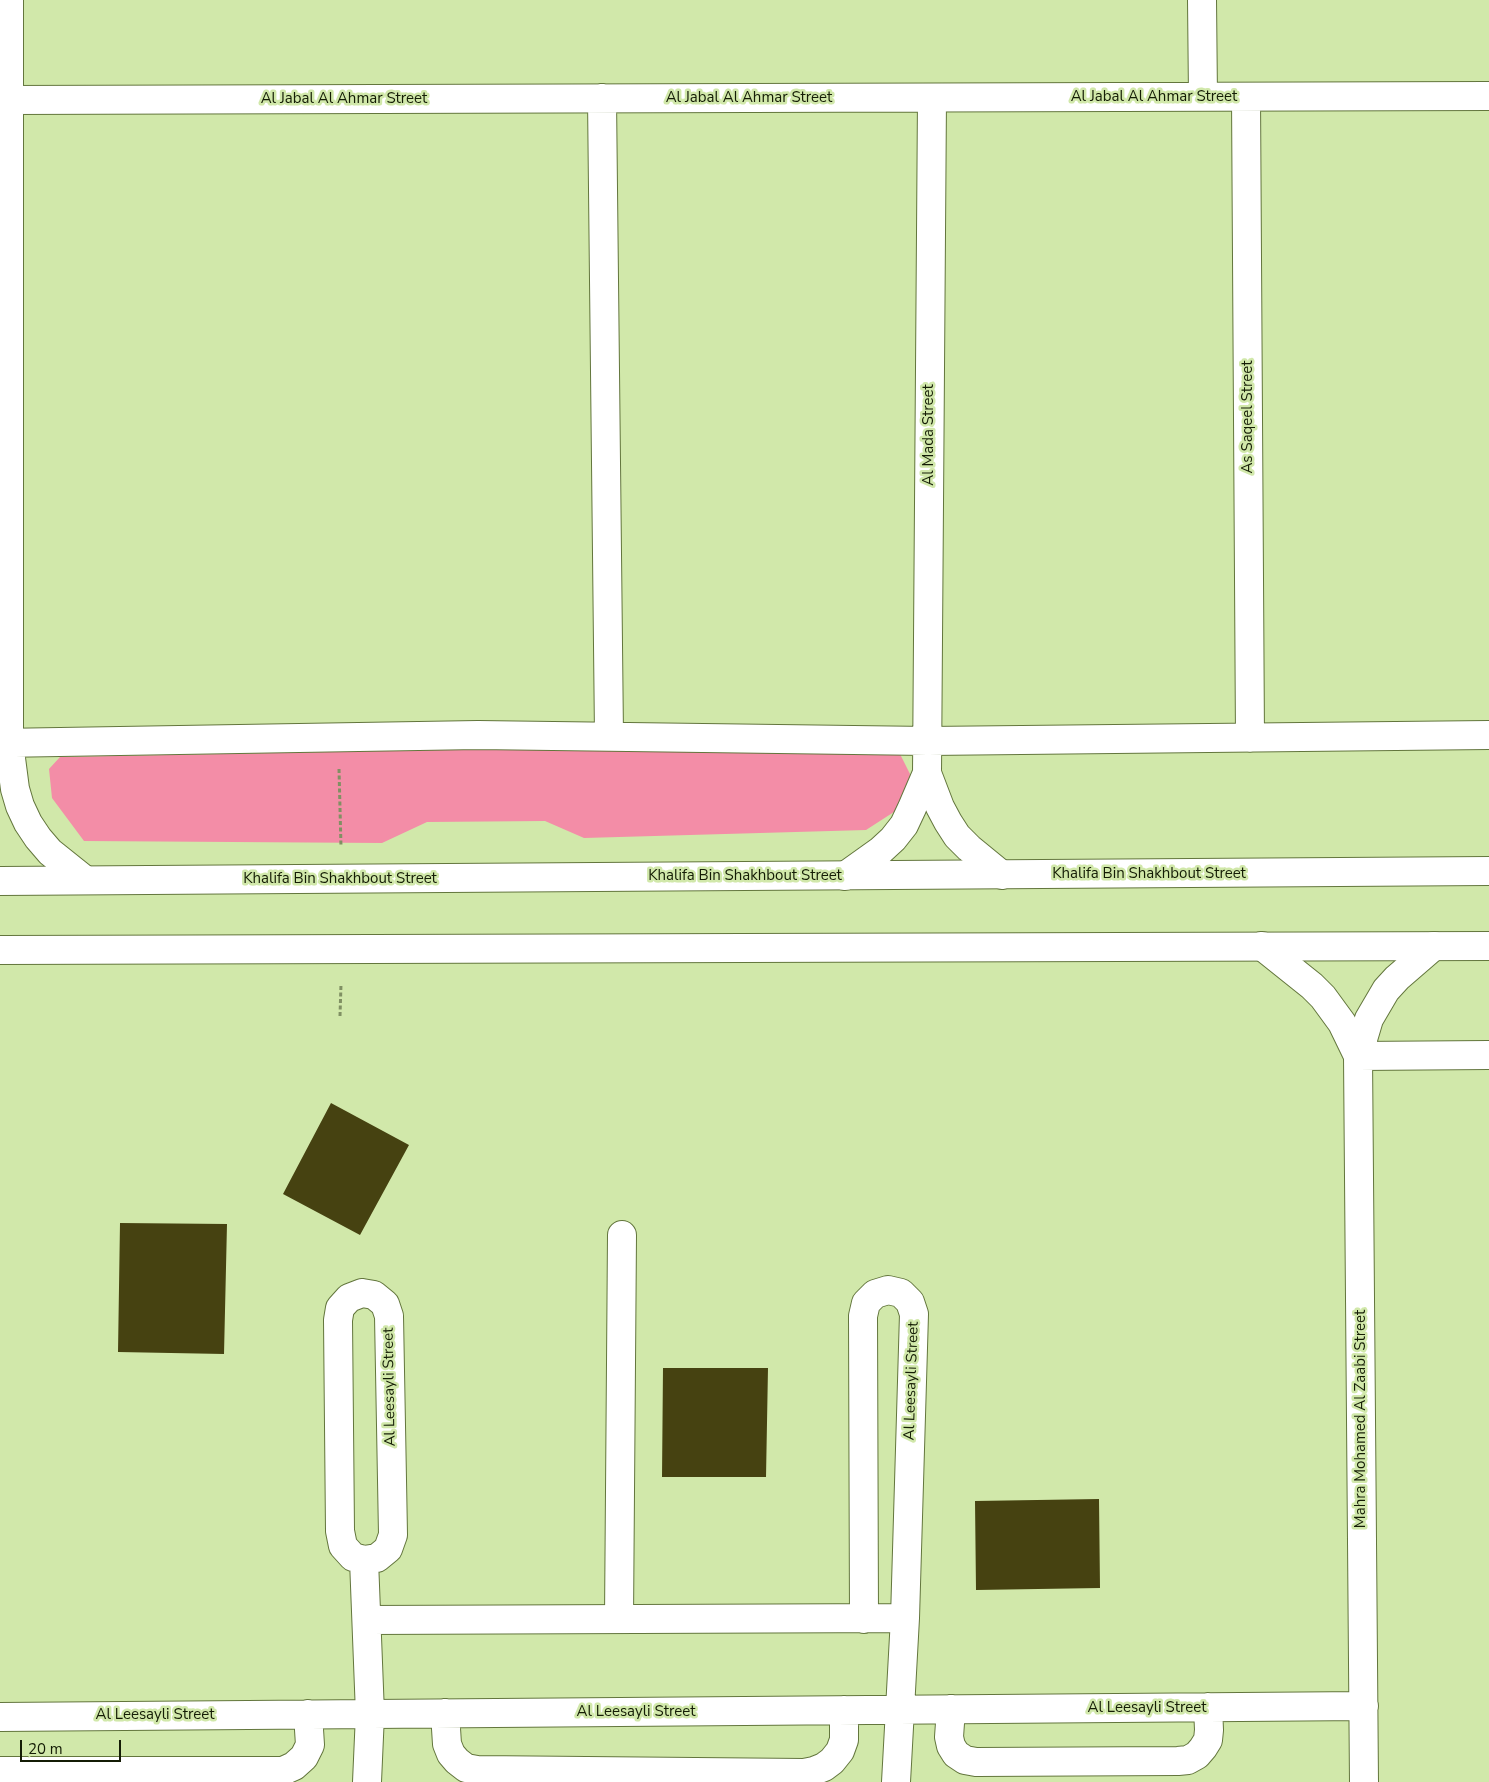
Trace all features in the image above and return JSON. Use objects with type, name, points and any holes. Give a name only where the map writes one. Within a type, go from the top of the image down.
[{"type":"street","points":[[8,0],[5,743],[15,789],[28,823],[50,852],[85,880]]},
{"type":"street","points":[[1202,0],[1203,97]]},
{"type":"street","name":"Al Jabal Al Ahmar Street","points":[[9,100],[1489,96]]},
{"type":"street","name":"As Saqeel Street","points":[[1246,97],[1250,738]]},
{"type":"street","points":[[602,98],[609,736]]},
{"type":"street","name":"Al Mada Street","points":[[932,98],[928,773],[940,807],[957,836],[1002,875]]},
{"type":"street","points":[[5,743],[478,734],[928,741],[1489,735]]},
{"type":"street","name":"Al Mada Street","points":[[845,876],[880,851],[893,839],[904,825],[928,773]]},
{"type":"street","name":"Khalifa Bin Shakhbout Street","points":[[0,881],[1489,872]]},
{"type":"street","name":"Mahra Mohamed Al Zaabi Street","points":[[1262,946],[1323,997],[1342,1023],[1358,1056]]},
{"type":"street","name":"Mahra Mohamed Al Zaabi Street","points":[[1364,1782],[1358,1056],[1369,1019],[1386,990],[1434,946]]},
{"type":"street","points":[[0,950],[1489,946]]},
{"type":"street","points":[[1358,1056],[1489,1055]]},
{"type":"street","points":[[619,1619],[622,1235]]},
{"type":"street","name":"Al Leesayli Street","points":[[864,1619],[863,1316],[866,1303],[875,1294],[888,1290],[900,1293],[910,1302],[914,1314],[905,1618],[896,1782]]},
{"type":"street","name":"Al Leesayli Street","points":[[362,1293],[374,1295],[384,1304],[389,1316],[394,1535],[388,1550],[377,1558],[364,1560],[352,1557],[343,1546],[340,1531],[338,1320],[340,1308],[349,1298],[362,1293]]},
{"type":"street","points":[[364,1560],[370,1714],[367,1782]]},
{"type":"street","points":[[367,1620],[905,1618]]},
{"type":"street","name":"Al Leesayli Street","points":[[0,1717],[1364,1706]]},
{"type":"street","points":[[951,1709],[949,1737],[951,1746],[956,1754],[966,1760],[976,1762],[1178,1762],[1188,1760],[1204,1748],[1208,1740],[1209,1730],[1208,1707]]},
{"type":"street","points":[[445,1713],[447,1744],[451,1754],[466,1768],[618,1777],[804,1773],[814,1771],[832,1761],[840,1751],[844,1740],[844,1710]]},
{"type":"street","points":[[0,1771],[283,1771],[294,1766],[304,1757],[310,1745],[308,1714]]},
{"type":"path","points":[[339,737],[341,853]]},
{"type":"path","points":[[340,1016],[341,984]]},
{"type":"shaded area","points":[[596,747],[897,748],[914,782],[897,810],[866,830],[584,838],[545,821],[427,822],[382,843],[84,841],[52,798],[49,769],[60,757]]},
{"type":"building","points":[[331,1103],[409,1145],[360,1235],[283,1194]]},
{"type":"building","points":[[120,1223],[227,1224],[224,1354],[118,1352]]},
{"type":"building","points":[[663,1368],[768,1368],[766,1477],[662,1477]]},
{"type":"building","points":[[1099,1499],[1100,1588],[976,1590],[975,1501]]}]
